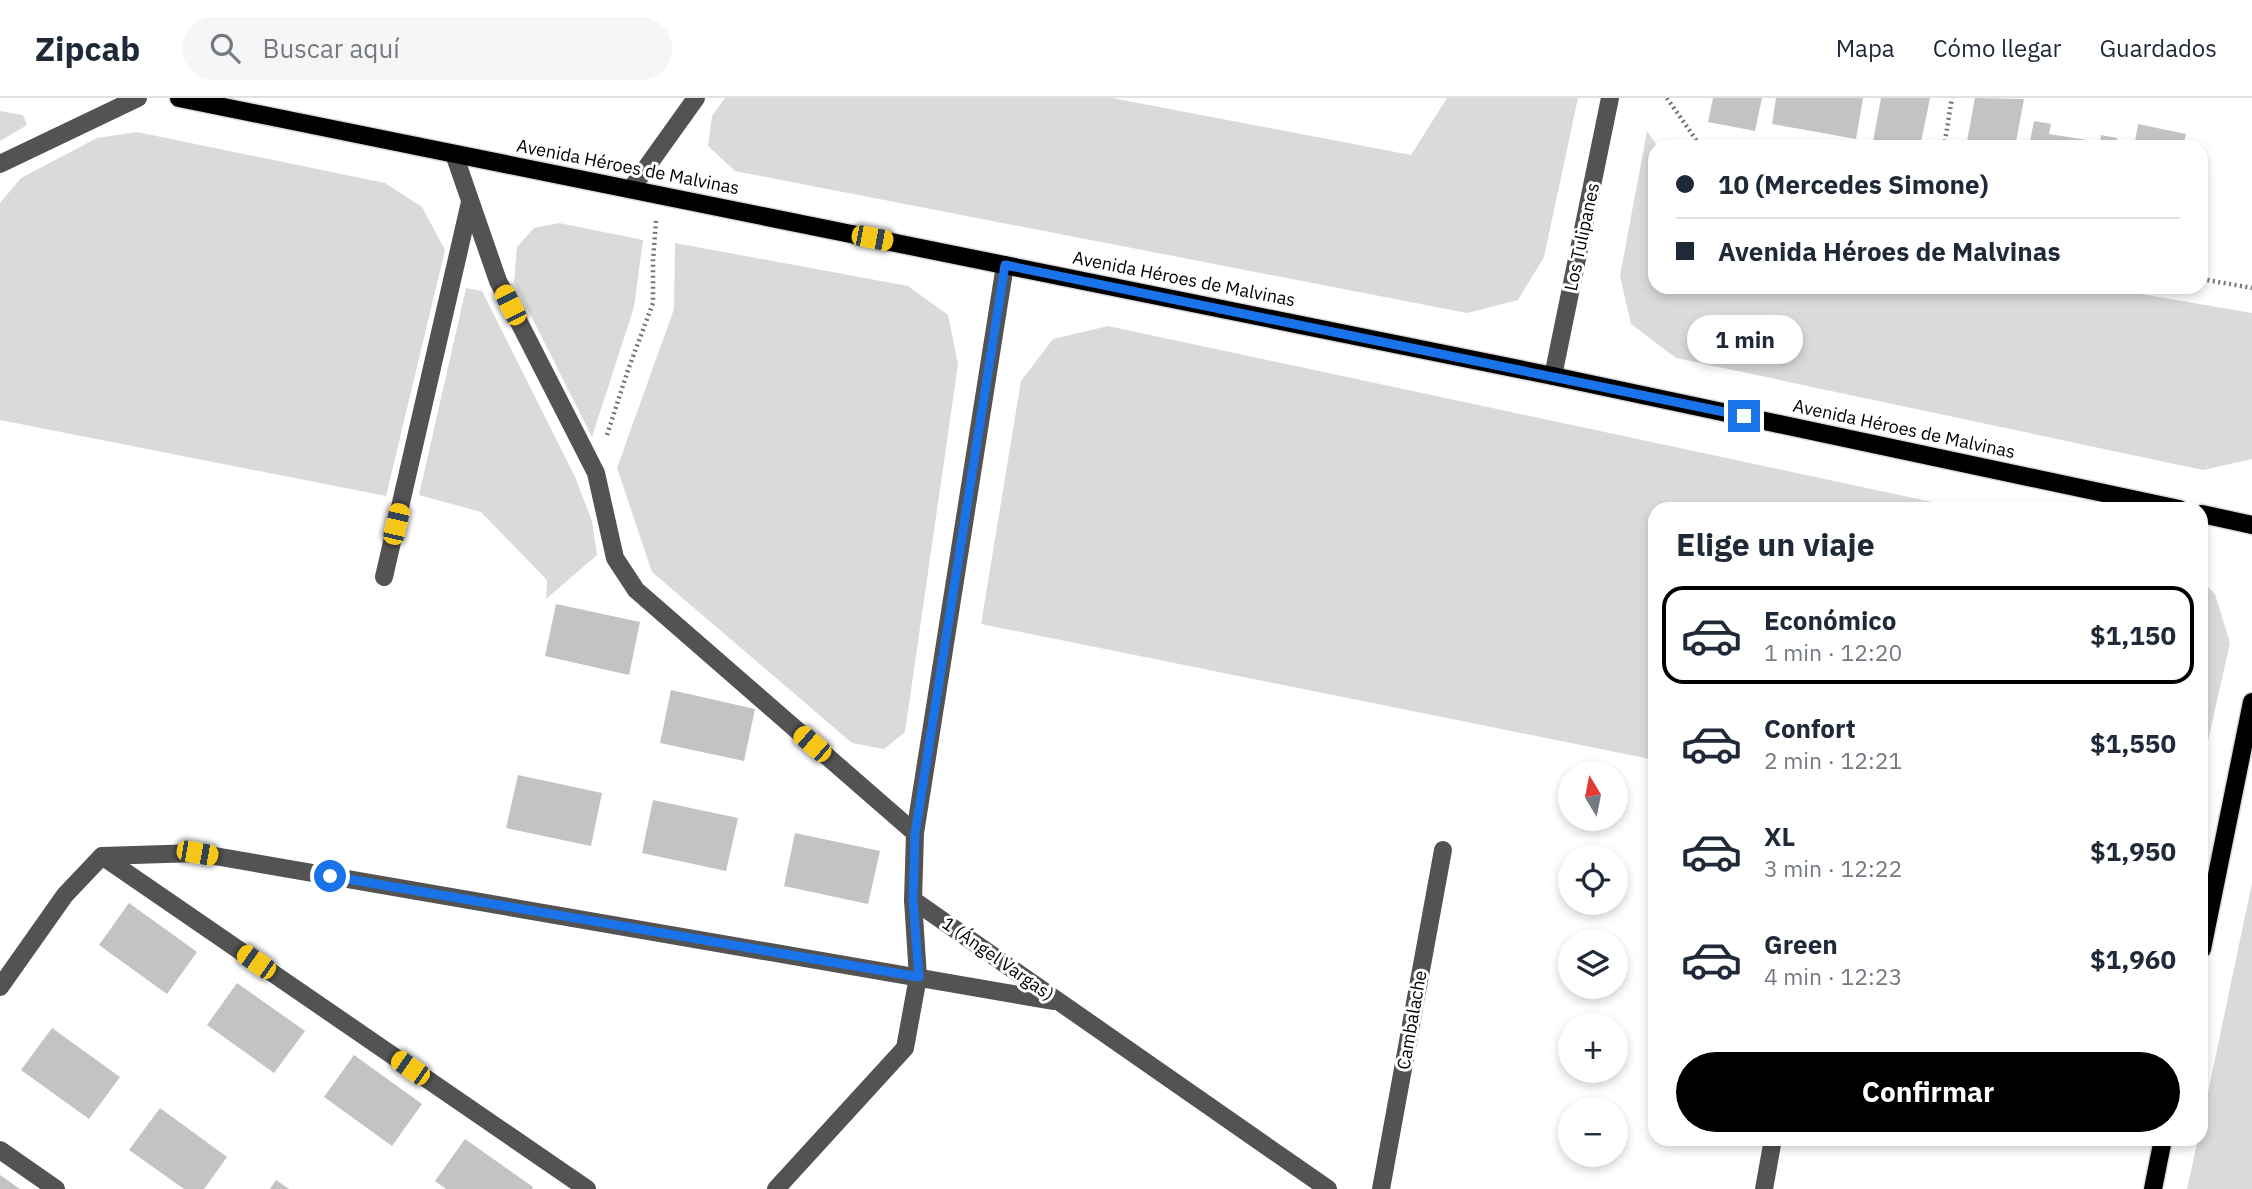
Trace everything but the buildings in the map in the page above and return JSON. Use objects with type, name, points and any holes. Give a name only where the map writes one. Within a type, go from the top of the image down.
[{"type":"main road","name":"Avenida Héroes de Malvinas","points":[[179,98],[1553,376],[2146,502]]},
{"type":"main road","points":[[2208,515],[2252,525]]},
{"type":"main road","points":[[2208,919],[2252,702]]},
{"type":"main road","points":[[2153,1189],[2162,1146]]},
{"type":"street","points":[[0,164],[138,98]]},
{"type":"street","points":[[631,189],[696,98]]},
{"type":"street","name":"Los Tulipanes","points":[[1553,376],[1610,98]]},
{"type":"street","points":[[454,154],[498,281],[596,472],[615,558],[636,590],[915,834]]},
{"type":"street","points":[[384,578],[470,201]]},
{"type":"street","points":[[776,1189],[905,1048],[919,977],[913,900],[915,834],[1005,265]]},
{"type":"street","name":"Cambalache","points":[[1381,1189],[1443,850]]},
{"type":"street","points":[[0,987],[65,895],[102,856],[197,853],[1061,1003]]},
{"type":"street","points":[[102,856],[587,1189]]},
{"type":"street","name":"1 (Ángel Vargas)","points":[[913,900],[1328,1189]]},
{"type":"street","points":[[1764,1189],[1772,1146]]},
{"type":"street","points":[[0,1150],[56,1189]]},
{"type":"path","points":[[1667,98],[1696,140]]},
{"type":"path","points":[[1945,140],[1952,98]]},
{"type":"path","points":[[596,472],[628,370],[653,303],[658,195]]},
{"type":"path","points":[[2208,280],[2252,288]]},
{"type":"shaded area","points":[[725,98],[1112,98],[1411,155],[1447,98],[1578,98],[1544,257],[1518,300],[1467,313],[735,171],[708,146],[712,116]]},
{"type":"shaded area","points":[[0,111],[23,115],[27,125],[0,141]]},
{"type":"shaded area","points":[[1647,131],[1653,140],[1648,140],[1648,294],[2141,294],[2252,313],[2252,459],[2203,470],[1676,358],[1631,324],[1620,276]]},
{"type":"shaded area","points":[[137,132],[385,183],[422,207],[445,250],[386,496],[0,420],[0,203],[21,178],[97,138]]},
{"type":"shaded area","points":[[559,223],[643,240],[634,307],[592,437],[514,282],[517,247],[534,228]]},
{"type":"shaded area","points":[[675,243],[908,286],[948,315],[958,364],[905,732],[884,749],[852,743],[652,572],[617,468],[674,309]]},
{"type":"shaded area","points":[[466,288],[482,291],[575,477],[592,521],[597,555],[546,599],[547,580],[481,512],[419,495]]},
{"type":"shaded area","points":[[1108,326],[1932,502],[1648,502],[1648,759],[981,624],[1021,381],[1053,339]]},
{"type":"shaded area","points":[[2208,587],[2215,594],[2230,643],[2208,740]]},
{"type":"shaded area","points":[[2252,883],[2252,1189],[2187,1189],[2196,1146],[2208,1146],[2208,1092]]},
{"type":"route","points":[[330,876],[919,977],[913,900],[915,834],[1005,265],[1744,416]]}]
